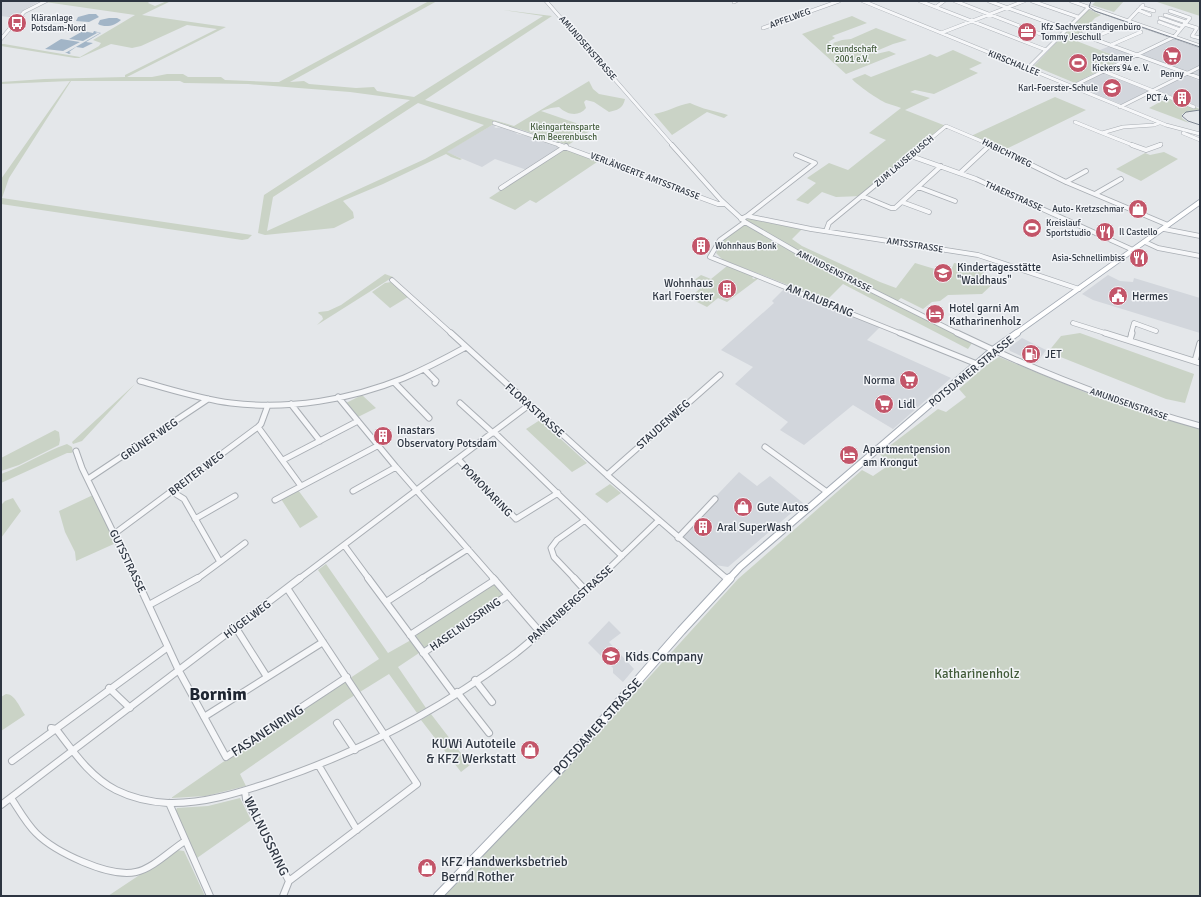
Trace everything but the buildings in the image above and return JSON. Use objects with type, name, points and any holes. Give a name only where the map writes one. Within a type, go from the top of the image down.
[{"type":"main road","name":"POTSDAMER STRASSE","points":[[438,896],[562,767],[728,580],[749,559],[993,350],[1200,202]]},
{"type":"street","points":[[1,39],[24,12],[44,1]]},
{"type":"street","name":"AMUNDSENSTRASSE","points":[[546,1],[725,204],[743,220],[785,246],[945,328],[993,350],[1099,394],[1200,426]]},
{"type":"street","name":"APFELWEG","points":[[763,28],[838,1]]},
{"type":"street","name":"KIRSCHALLEE","points":[[863,1],[1159,123],[1200,134]]},
{"type":"street","points":[[920,1],[1046,50]]},
{"type":"street","points":[[936,7],[944,1]]},
{"type":"street","points":[[955,1],[1056,40]]},
{"type":"street","points":[[989,1],[1067,29]]},
{"type":"street","points":[[995,1],[1008,7]]},
{"type":"street","points":[[941,33],[1024,1]]},
{"type":"street","points":[[1032,1],[1078,18]]},
{"type":"street","points":[[1071,1],[1200,45]]},
{"type":"street","points":[[1093,38],[1129,22],[1142,6],[1154,11]]},
{"type":"street","points":[[1028,69],[1089,7]]},
{"type":"street","points":[[1138,10],[1150,15]]},
{"type":"street","points":[[1071,87],[1174,37],[1190,18],[1170,11]]},
{"type":"street","points":[[1164,15],[1184,24]]},
{"type":"street","points":[[1160,18],[1197,28],[1192,36],[1200,38]]},
{"type":"street","points":[[1159,22],[1180,30]]},
{"type":"street","points":[[1111,45],[1119,40],[1143,31]]},
{"type":"street","points":[[1080,34],[1200,78]]},
{"type":"street","points":[[1119,40],[1126,43]]},
{"type":"street","points":[[1120,107],[1200,67]]},
{"type":"street","points":[[1103,71],[1194,106]]},
{"type":"street","points":[[1075,122],[1146,150],[1161,144]]},
{"type":"street","name":"VERLÄNGERTE AMTSSTRASSE","points":[[494,123],[566,146],[718,204],[725,204]]},
{"type":"street","points":[[1102,133],[1109,130],[1137,125],[1155,125],[1159,123]]},
{"type":"street","name":"KIRSCHALLEE","points":[[1166,125],[1200,140]]},
{"type":"street","name":"HABICHTWEG","points":[[946,126],[991,144],[1066,182],[1166,227],[1200,236]]},
{"type":"street","name":"ZUM LAUSEBUSCH","points":[[862,196],[946,126]]},
{"type":"street","points":[[960,174],[991,144]]},
{"type":"street","points":[[501,188],[566,146]]},
{"type":"street","name":"AMTSSTRASSE","points":[[743,220],[815,163],[796,155]]},
{"type":"street","name":"THAERSTRASSE","points":[[911,156],[960,174],[1134,250]]},
{"type":"street","points":[[826,231],[829,223],[862,196],[891,208],[895,208],[940,166]]},
{"type":"street","points":[[1066,182],[1086,171]]},
{"type":"street","points":[[1095,194],[1121,179]]},
{"type":"street","points":[[918,187],[955,201]]},
{"type":"street","points":[[902,202],[928,212]]},
{"type":"street","name":"AMTSSTRASSE","points":[[747,216],[826,231],[978,255],[1078,289]]},
{"type":"street","name":"AM RAUBFANG","points":[[743,220],[720,240],[710,257],[977,364]]},
{"type":"street","points":[[1145,242],[1158,248],[1200,256]]},
{"type":"street","name":"FLORASTRASSE","points":[[392,280],[607,475],[728,580]]},
{"type":"street","points":[[1073,323],[1198,362],[1200,343]]},
{"type":"street","points":[[1130,340],[1129,336],[1134,323],[1156,331]]},
{"type":"street","points":[[140,381],[208,399],[239,404],[290,404],[338,397],[394,382],[466,348]]},
{"type":"street","points":[[424,369],[436,381],[435,383]]},
{"type":"street","name":"STAUDENWEG","points":[[607,475],[720,375]]},
{"type":"street","points":[[394,382],[429,418]]},
{"type":"street","name":"HASELNUSSRING","points":[[338,397],[396,467],[540,632]]},
{"type":"street","name":"GRÜNER WEG","points":[[88,478],[208,399]]},
{"type":"street","points":[[460,403],[558,493],[622,556]]},
{"type":"street","points":[[290,404],[320,441]]},
{"type":"street","name":"BREITER WEG","points":[[114,534],[258,427],[261,424],[268,405]]},
{"type":"street","name":"HÜGELWEG","points":[[1,805],[529,405]]},
{"type":"street","points":[[283,460],[358,421]]},
{"type":"street","points":[[258,427],[301,486]]},
{"type":"street","points":[[275,500],[378,445]]},
{"type":"street","points":[[765,447],[827,492]]},
{"type":"street","name":"GUTSSTRASSE","points":[[76,451],[179,671]]},
{"type":"street","name":"POMONARING","points":[[458,460],[516,519],[558,493]]},
{"type":"street","points":[[353,491],[396,467]]},
{"type":"street","points":[[172,491],[184,499],[220,562]]},
{"type":"street","points":[[195,519],[235,496]]},
{"type":"street","points":[[678,538],[715,499]]},
{"type":"street","points":[[585,520],[557,540],[553,544],[552,552],[586,591]]},
{"type":"street","name":"PANNENBERGSTRASSE","points":[[53,728],[94,775],[115,789],[139,798],[169,803],[208,800],[245,791],[320,766],[355,750],[428,710],[508,658],[586,591],[659,520]]},
{"type":"street","points":[[149,605],[197,579],[245,543]]},
{"type":"street","name":"HASELNUSSRING","points":[[344,545],[455,693]]},
{"type":"street","points":[[386,602],[468,549]]},
{"type":"street","name":"HASELNUSSRING","points":[[410,635],[495,580]]},
{"type":"street","points":[[287,588],[384,734]]},
{"type":"street","name":"HASELNUSSRING","points":[[423,652],[508,595]]},
{"type":"street","points":[[236,628],[267,677]]},
{"type":"street","points":[[204,717],[323,642]]},
{"type":"street","points":[[12,761],[53,728],[168,647]]},
{"type":"street","name":"FASANENRING","points":[[179,671],[226,757],[347,677]]},
{"type":"street","points":[[475,680],[492,702]]},
{"type":"street","points":[[109,688],[130,708]]},
{"type":"street","points":[[455,693],[489,733]]},
{"type":"street","points":[[338,723],[355,750]]},
{"type":"street","name":"WALNUSSRING","points":[[283,896],[289,881],[418,784],[384,734]]},
{"type":"street","points":[[320,766],[357,830]]},
{"type":"street","name":"WALNUSSRING","points":[[245,791],[246,798],[289,881]]},
{"type":"street","points":[[11,798],[26,822],[40,836],[72,858],[102,868],[122,871],[138,871],[184,841]]},
{"type":"street","points":[[169,803],[184,841],[210,896]]},
{"type":"shaded area","points":[[1,1],[40,1],[25,9],[15,18],[1,16]]},
{"type":"shaded area","points":[[1172,39],[1200,48],[1200,77],[1140,54]]},
{"type":"shaded area","points":[[1110,46],[1133,55],[1123,59],[1100,50]]},
{"type":"shaded area","name":"Karl-Foerster-Schule","points":[[1105,72],[1150,91],[1123,105],[1076,86]]},
{"type":"shaded area","points":[[1186,75],[1200,81],[1200,108],[1157,91]]},
{"type":"shaded area","points":[[494,124],[497,125],[494,127],[496,128],[501,127],[514,131],[517,134],[561,147],[527,170],[495,159],[482,167],[446,152]]},
{"type":"shaded area","points":[[1108,275],[1120,281],[1133,282],[1134,278],[1200,298],[1200,333],[1093,300],[1082,294]]},
{"type":"shaded area","points":[[785,288],[881,326],[867,340],[951,378],[893,429],[853,405],[804,445],[780,430],[788,422],[735,384],[753,367],[721,350],[774,303],[772,301]]},
{"type":"shaded area","points":[[1022,338],[1046,350],[1037,363],[1010,351],[1009,348]]},
{"type":"shaded area","points":[[739,472],[757,486],[770,476],[803,503],[728,567],[715,565],[679,535]]},
{"type":"shaded area","name":"Kids Company","points":[[609,621],[621,633],[609,642],[634,669],[623,682],[613,673],[613,668],[588,643]]},
{"type":"green space","name":"Kleingartensparte Am Beerenbusch","points":[[150,1],[148,3],[155,6],[171,1],[142,15],[226,27],[127,77],[152,77],[167,74],[183,74],[188,77],[221,77],[225,80],[279,82],[429,1],[437,1],[290,82],[304,81],[309,84],[356,88],[374,87],[377,91],[414,97],[543,16],[503,10],[552,16],[425,100],[514,126],[589,81],[593,89],[599,94],[625,99],[621,107],[617,110],[609,112],[594,102],[586,100],[584,102],[586,108],[580,113],[576,114],[566,112],[559,107],[541,111],[593,129],[568,145],[519,129],[494,124],[447,152],[462,159],[460,160],[446,154],[343,201],[353,212],[354,218],[334,228],[265,235],[258,233],[264,195],[410,100],[350,92],[248,84],[184,83],[180,81],[71,81],[9,178],[2,198],[252,235],[248,239],[242,240],[1,204],[1,179],[70,81],[1,84],[1,82],[44,79],[125,77],[125,75],[217,29],[187,25],[141,46],[132,48],[111,44],[79,58],[1,46],[1,44],[4,44],[80,57],[99,46],[101,43],[93,40],[135,15],[45,2]],"holes":[[[418,103],[484,125],[425,159],[267,231],[273,197]]]},
{"type":"green space","points":[[1096,1],[1124,1],[1114,12],[1092,5]]},
{"type":"green space","points":[[1154,1],[1200,1],[1200,16]]},
{"type":"green space","name":"Potsdamer Kickers 94 e. V.","points":[[1088,9],[1101,15],[1095,18],[1074,40],[1123,59],[1075,83],[1034,66]]},
{"type":"green space","name":"Freundschaft 2001 e.V.","points":[[852,16],[867,23],[832,36],[835,38],[828,42],[835,45],[833,43],[851,39],[876,28],[907,40],[874,52],[876,54],[889,51],[896,54],[846,74],[802,34]]},
{"type":"green space","points":[[953,50],[982,63],[969,69],[978,73],[934,94],[915,90],[910,92],[930,98],[905,110],[946,126],[862,196],[836,197],[822,192],[808,204],[796,200],[816,183],[807,178],[829,163],[848,170],[886,140],[869,133],[901,108],[878,99],[852,79],[865,74],[871,77],[930,54],[937,57]]},
{"type":"green space","points":[[1055,97],[1086,110],[1004,150],[971,136]]},
{"type":"green space","points":[[1169,97],[1200,109],[1182,114],[1182,118],[1189,123],[1149,108]]},
{"type":"green space","points":[[690,103],[728,115],[724,118],[707,112],[672,135],[654,114]]},
{"type":"green space","points":[[565,148],[600,160],[536,203],[530,200],[515,210],[489,198]]},
{"type":"green space","points":[[1164,152],[1178,159],[1141,181],[1116,169],[1145,153],[1150,155]]},
{"type":"green space","points":[[749,216],[804,227],[792,239],[802,246],[896,288],[915,263],[938,270],[934,278],[946,282],[954,263],[984,267],[983,275],[996,281],[982,294],[948,295],[940,301],[932,302],[923,309],[901,298],[894,304],[972,343],[968,349],[843,284],[827,300],[723,260],[716,253],[723,241]]},
{"type":"green space","points":[[727,266],[754,276],[752,278],[754,279],[757,277],[759,278],[727,302],[718,298],[707,307],[689,298],[703,286],[693,281],[701,275],[711,279]]},
{"type":"green space","points":[[385,274],[393,277],[317,325],[323,319],[318,313],[319,312],[328,311],[341,305]]},
{"type":"green space","points":[[391,282],[408,297],[390,308],[372,292],[385,283]]},
{"type":"green space","points":[[1080,333],[1194,374],[1185,403],[1166,399],[1048,352],[1061,336]]},
{"type":"green space","name":"Katharinenholz","points":[[999,357],[1099,398],[1168,420],[1200,428],[1200,896],[444,896],[565,770],[738,579],[862,470],[873,476],[892,463],[879,454],[938,409],[946,412],[966,397],[959,389],[988,364]]},
{"type":"green space","points":[[135,384],[82,441],[73,444],[72,442]]},
{"type":"green space","points":[[362,395],[376,408],[358,417],[346,403]]},
{"type":"green space","points":[[540,420],[587,463],[572,472],[526,429]]},
{"type":"green space","points":[[55,430],[59,432],[59,445],[19,465],[1,471],[1,458]]},
{"type":"green space","points":[[67,444],[72,447],[73,452],[67,453],[1,483],[1,474]]},
{"type":"green space","points":[[610,484],[621,493],[607,503],[595,494]]},
{"type":"green space","points":[[298,490],[318,517],[300,528],[281,499]]},
{"type":"green space","points":[[93,495],[116,543],[76,561],[75,552],[65,532],[59,511]]},
{"type":"green space","points":[[13,498],[21,511],[1,538],[1,505],[5,501]]},
{"type":"green space","points":[[326,564],[388,653],[411,640],[419,651],[419,653],[398,667],[426,708],[417,713],[389,674],[347,700],[240,774],[246,786],[206,796],[171,798],[379,659],[318,570]]},
{"type":"green space","points":[[490,585],[497,585],[502,592],[501,597],[428,647],[424,647],[416,637],[417,634]]},
{"type":"green space","points":[[6,694],[15,699],[25,715],[1,731],[1,697]]},
{"type":"green space","points":[[431,714],[470,765],[461,772],[421,720]]},
{"type":"green space","points":[[240,798],[251,820],[197,858],[175,812],[177,808],[208,806]]},
{"type":"green space","points":[[177,850],[184,851],[205,896],[108,896]]},
{"type":"water","points":[[96,14],[99,17],[89,22],[76,21],[78,17]]},
{"type":"water","points":[[117,18],[121,20],[110,26],[98,24],[100,20]]},
{"type":"water","points":[[83,31],[93,33],[94,31],[101,33],[86,42],[93,43],[83,48],[76,47],[69,52],[71,53],[69,54],[65,52],[100,33],[95,32],[97,33],[83,41],[69,39]]},
{"type":"water","points":[[61,39],[80,42],[63,51],[45,49]]},
{"type":"tram line","points":[[1091,1],[1089,7],[1095,11],[1200,47]]},
{"type":"tram line","points":[[1200,110],[1186,112],[1182,116],[1188,121],[1200,125]]},
{"type":"place","name":"Kläranlage Potsdam-Nord","points":[[17,23]]},
{"type":"place","name":"Kfz Sachverständigenbüro Tommy Jeschull","points":[[1027,32]]},
{"type":"place","name":"Penny","points":[[1172,56]]},
{"type":"place","name":"Potsdamer Kickers 94 e. V.","points":[[1078,63]]},
{"type":"place","name":"Karl-Foerster-Schule","points":[[1112,88]]},
{"type":"place","name":"PCT 4","points":[[1182,98]]},
{"type":"place","name":"Auto- Kretzschmar","points":[[1138,209]]},
{"type":"place","name":"Kreislauf Sportstudio","points":[[1032,228]]},
{"type":"place","name":"Il Castello","points":[[1105,232]]},
{"type":"place","name":"Wohnhaus Bonk","points":[[701,246]]},
{"type":"place","name":"Asia-Schnellimbiss","points":[[1139,258]]},
{"type":"place","name":"Kindertagesstätte \"Waldhaus\"","points":[[943,273]]},
{"type":"place","name":"Wohnhaus Karl Foerster","points":[[727,289]]},
{"type":"place","name":"Hermes","points":[[1118,296]]},
{"type":"place","name":"Hotel garni Am Katharinenholz","points":[[935,314]]},
{"type":"place","name":"JET","points":[[1031,354]]},
{"type":"place","name":"Norma","points":[[909,380]]},
{"type":"place","name":"Lidl","points":[[884,404]]},
{"type":"place","name":"Inastars Observatory Potsdam","points":[[383,436]]},
{"type":"place","name":"Apartmentpension am Krongut","points":[[849,455]]},
{"type":"place","name":"Gute Autos","points":[[743,507]]},
{"type":"place","name":"Aral SuperWash","points":[[703,527]]},
{"type":"place","name":"Kids Company","points":[[611,656]]},
{"type":"place","name":"KUWi Autoteile & KFZ Werkstatt","points":[[530,750]]},
{"type":"place","name":"KFZ Handwerksbetrieb Bernd Rother","points":[[427,868]]},
{"type":"district","name":"Bornim","points":[[218,694]]}]
